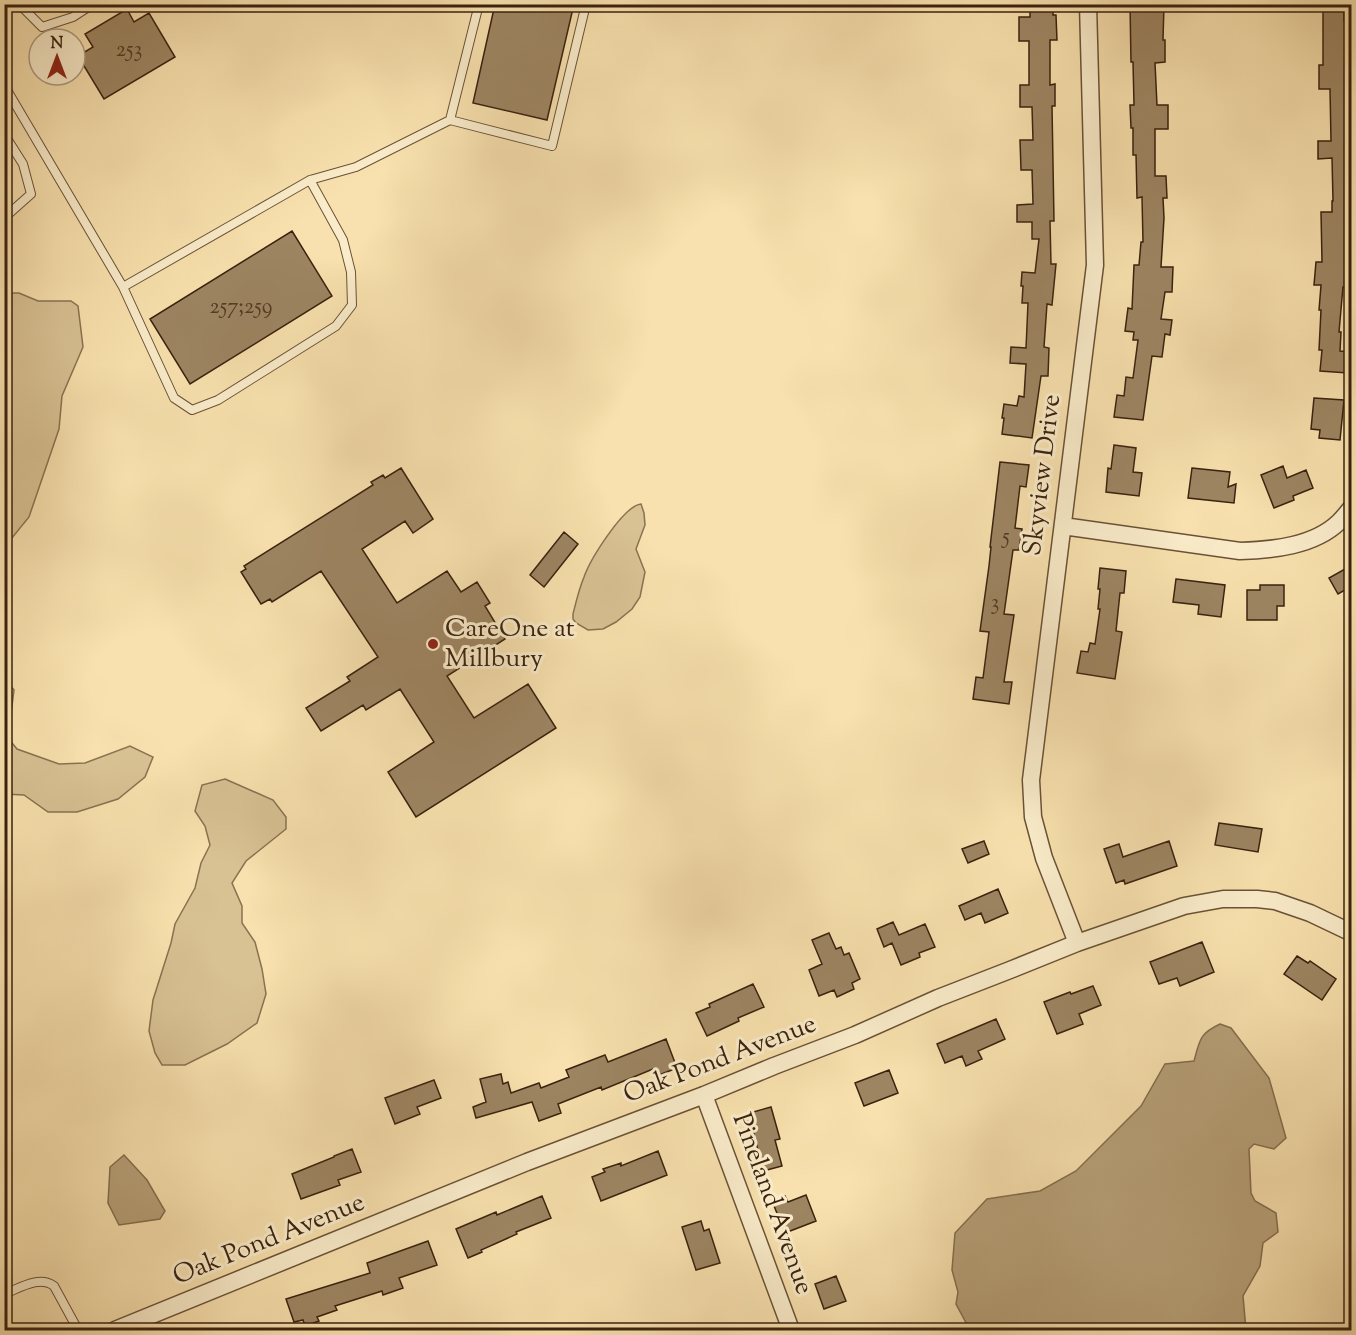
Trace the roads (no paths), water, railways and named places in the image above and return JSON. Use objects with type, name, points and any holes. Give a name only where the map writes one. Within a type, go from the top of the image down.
[{"type":"street","name":"Skyview Drive","points":[[1077,943],[1044,858],[1033,817],[1031,780],[1095,265],[1088,4]]},
{"type":"street","points":[[1063,526],[1240,551],[1268,550],[1290,546],[1321,535],[1339,522],[1352,507]]},
{"type":"street","name":"Oak Pond Avenue","points":[[116,1330],[527,1162],[855,1035],[938,998],[1077,943],[1184,906],[1223,899],[1275,901],[1310,913],[1352,933]]},
{"type":"street","name":"Pineland Avenue","points":[[704,1095],[791,1330]]},
{"type":"lane","points":[[19,4],[42,27],[73,17],[93,4]]},
{"type":"lane","points":[[450,120],[479,4]]},
{"type":"lane","points":[[123,287],[310,180],[356,167],[450,120],[552,146],[586,4]]},
{"type":"lane","points":[[4,85],[123,287],[174,398],[192,410],[218,400],[336,326],[352,305],[351,272],[343,240],[310,180]]},
{"type":"lane","points":[[4,135],[23,164],[31,194],[4,218]]},
{"type":"lane","points":[[4,1294],[39,1281],[48,1281],[54,1286],[78,1330]]},
{"type":"place","name":"CareOne at Millbury","points":[[433,644]]}]
